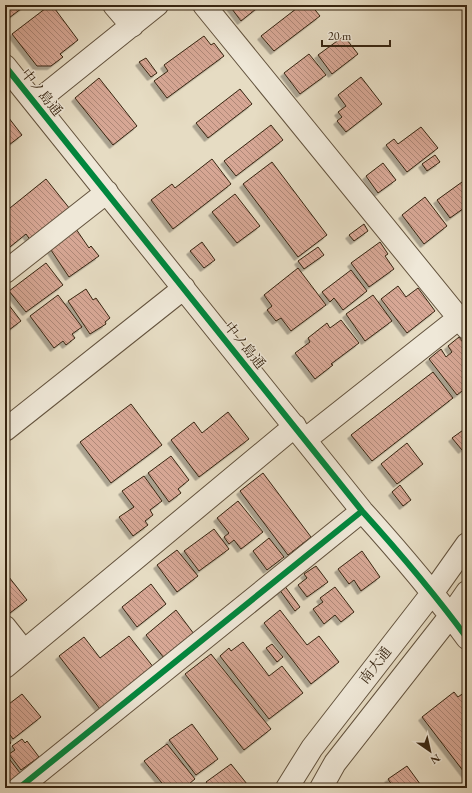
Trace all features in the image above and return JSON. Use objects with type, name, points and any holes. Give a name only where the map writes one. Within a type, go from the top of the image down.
[{"type":"street","points":[[114,5],[132,26]]},
{"type":"street","points":[[36,103],[157,5]]},
{"type":"street","points":[[5,667],[300,433],[463,323],[204,5]]},
{"type":"street","name":"中ノ島通","points":[[5,66],[362,511],[398,550],[451,615],[467,638]]},
{"type":"street","points":[[5,272],[107,192]]},
{"type":"street","points":[[6,427],[184,288]]},
{"type":"street","points":[[19,788],[362,511]]},
{"type":"street","name":"南大通","points":[[287,788],[312,748],[467,544]]},
{"type":"street","name":"南大通","points":[[321,788],[335,763],[451,615],[467,592]]},
{"type":"street","points":[[5,627],[24,651]]},
{"type":"building","points":[[5,5],[26,5],[5,21]]},
{"type":"building","points":[[52,5],[78,40],[60,54],[63,57],[51,66],[37,66],[12,34]]},
{"type":"building","points":[[229,5],[261,5],[241,21]]},
{"type":"building","points":[[301,5],[311,5],[320,16],[274,51],[261,36]]},
{"type":"building","points":[[204,36],[211,45],[214,43],[224,56],[167,98],[154,81],[168,71],[164,65]]},
{"type":"building","points":[[344,36],[358,54],[332,74],[318,55]]},
{"type":"building","points":[[309,54],[326,75],[300,94],[284,73]]},
{"type":"building","points":[[146,58],[157,73],[151,77],[139,62]]},
{"type":"building","points":[[361,77],[382,104],[346,132],[337,121],[342,117],[338,112],[346,106],[338,95]]},
{"type":"building","points":[[99,78],[137,126],[113,145],[75,98]]},
{"type":"building","points":[[240,89],[252,104],[208,138],[196,123]]},
{"type":"building","points":[[5,113],[22,135],[5,148]]},
{"type":"building","points":[[271,125],[283,140],[236,176],[224,161]]},
{"type":"building","points":[[421,127],[438,148],[407,172],[386,145],[394,139],[398,144]]},
{"type":"building","points":[[435,155],[440,162],[427,171],[422,164]]},
{"type":"building","points":[[212,159],[231,184],[173,229],[151,200],[172,184],[175,188]]},
{"type":"building","points":[[272,162],[327,235],[298,257],[243,184]]},
{"type":"building","points":[[383,163],[396,180],[378,193],[366,176]]},
{"type":"building","points":[[46,179],[70,209],[31,241],[26,234],[5,251],[5,212]]},
{"type":"building","points":[[462,182],[467,188],[467,206],[450,218],[437,200]]},
{"type":"building","points":[[235,194],[260,226],[237,243],[212,212]]},
{"type":"building","points":[[425,197],[447,226],[424,244],[402,215]]},
{"type":"building","points":[[364,224],[368,231],[354,241],[349,235]]},
{"type":"building","points":[[76,229],[89,248],[91,246],[99,256],[69,277],[49,247]]},
{"type":"building","points":[[202,242],[215,260],[204,268],[190,251]]},
{"type":"building","points":[[380,242],[388,254],[385,256],[394,269],[369,287],[351,263]]},
{"type":"building","points":[[318,247],[324,255],[304,269],[298,261]]},
{"type":"building","points":[[46,263],[63,285],[26,312],[9,291]]},
{"type":"building","points":[[298,268],[326,305],[291,331],[281,318],[276,321],[267,310],[272,306],[264,295]]},
{"type":"building","points":[[351,270],[367,291],[343,310],[334,298],[330,302],[322,292]]},
{"type":"building","points":[[398,286],[406,297],[418,288],[435,311],[407,333],[381,299]]},
{"type":"building","points":[[86,289],[93,300],[96,298],[110,318],[105,322],[106,324],[90,334],[68,301]]},
{"type":"building","points":[[58,295],[82,327],[72,334],[75,338],[66,345],[63,341],[54,348],[30,316]]},
{"type":"building","points":[[373,295],[392,321],[365,341],[346,314]]},
{"type":"building","points":[[5,300],[21,321],[5,333]]},
{"type":"building","points":[[341,320],[359,343],[331,364],[333,365],[315,379],[295,353],[310,342],[308,338],[327,323],[330,328]]},
{"type":"building","points":[[459,337],[467,347],[467,359],[465,360],[467,362],[467,387],[457,395],[429,359],[441,349],[446,357],[452,352],[448,346]]},
{"type":"building","points":[[433,372],[453,398],[372,461],[351,435]]},
{"type":"building","points":[[131,404],[162,445],[111,483],[80,442]]},
{"type":"building","points":[[228,412],[249,439],[199,477],[171,440],[194,422],[202,433]]},
{"type":"building","points":[[466,428],[467,446],[462,450],[452,438]]},
{"type":"building","points":[[407,443],[423,464],[397,484],[381,464]]},
{"type":"building","points":[[171,456],[189,480],[178,489],[181,493],[169,502],[148,473]]},
{"type":"building","points":[[263,473],[311,537],[288,555],[240,491]]},
{"type":"building","points":[[144,476],[162,501],[150,510],[153,515],[145,521],[148,525],[133,536],[119,517],[134,507],[122,491]]},
{"type":"building","points":[[400,485],[411,500],[403,506],[392,492]]},
{"type":"building","points":[[238,501],[263,532],[241,549],[234,540],[229,544],[224,537],[229,533],[217,518]]},
{"type":"building","points":[[214,529],[229,549],[199,571],[184,551]]},
{"type":"building","points":[[269,538],[284,557],[267,570],[253,551]]},
{"type":"building","points":[[177,550],[198,576],[177,592],[157,565]]},
{"type":"building","points":[[362,551],[380,577],[361,591],[354,580],[349,584],[338,569]]},
{"type":"building","points":[[316,566],[328,582],[307,597],[298,585],[307,578],[304,574]]},
{"type":"building","points":[[5,572],[27,600],[10,613],[5,607]]},
{"type":"building","points":[[151,584],[166,604],[137,627],[122,607]]},
{"type":"building","points":[[284,585],[300,607],[295,611],[279,589]]},
{"type":"building","points":[[335,587],[354,612],[341,622],[335,615],[324,624],[313,609],[323,602],[320,598]]},
{"type":"building","points":[[176,610],[194,634],[164,658],[146,635]]},
{"type":"building","points":[[280,610],[307,645],[319,636],[339,662],[311,684],[264,623]]},
{"type":"building","points":[[129,636],[154,668],[100,709],[59,656],[84,637],[100,658]]},
{"type":"building","points":[[243,642],[269,676],[282,666],[303,693],[269,719],[220,656],[229,648],[231,651]]},
{"type":"building","points":[[272,644],[283,657],[277,662],[266,648]]},
{"type":"building","points":[[211,654],[271,729],[244,750],[185,674]]},
{"type":"building","points":[[454,692],[458,697],[465,692],[467,695],[467,776],[422,717]]},
{"type":"building","points":[[22,694],[41,717],[13,739],[5,728],[5,707]]},
{"type":"building","points":[[192,724],[218,759],[196,775],[169,740]]},
{"type":"building","points":[[5,735],[11,743],[5,748]]},
{"type":"building","points":[[22,739],[25,743],[27,741],[39,757],[21,770],[9,754],[15,750],[12,746]]},
{"type":"building","points":[[167,744],[195,779],[184,788],[166,788],[144,761]]},
{"type":"building","points":[[7,756],[20,773],[15,780],[6,787],[5,758]]},
{"type":"building","points":[[231,764],[247,784],[241,788],[211,788],[206,782]]},
{"type":"building","points":[[407,766],[423,788],[394,788],[388,779]]},
{"type":"cycle path","points":[[5,66],[362,511],[416,573],[467,638]]},
{"type":"cycle path","points":[[19,788],[362,511]]}]
